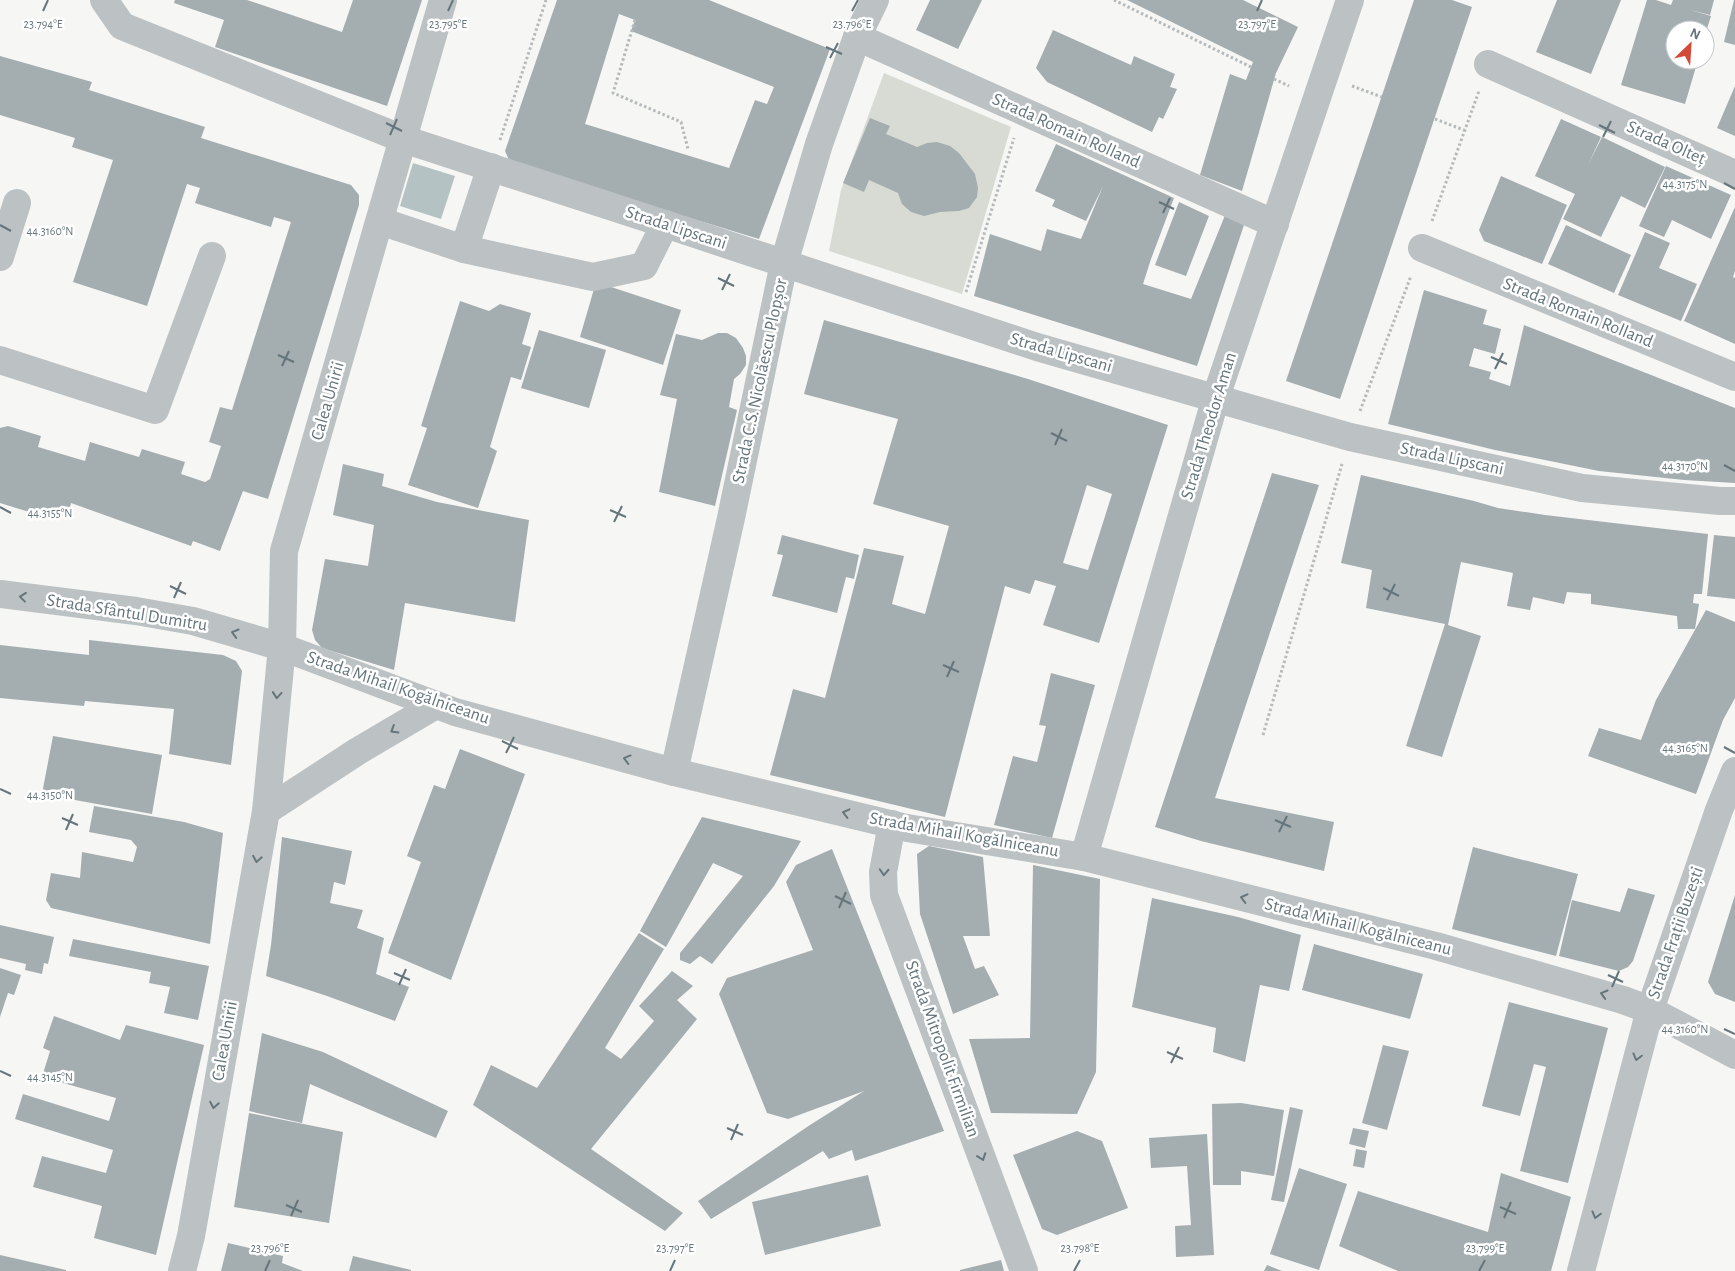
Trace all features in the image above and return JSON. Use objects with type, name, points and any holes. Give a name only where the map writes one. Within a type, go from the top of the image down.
[{"type":"street","name":"Strada Lipscani","points":[[104,0],[122,26],[403,139],[1037,348],[1216,397],[1350,437],[1582,488],[1735,501]]},
{"type":"street","name":"Calea Unirii","points":[[182,1271],[194,1217],[266,811],[282,647],[284,551],[443,0]]},
{"type":"street","name":"Strada C.S. Nicolăescu Plopșor","points":[[674,772],[732,518],[784,264],[819,144],[857,37],[875,0]]},
{"type":"street","name":"Strada Theodor Aman","points":[[1084,857],[1216,397],[1350,0]]},
{"type":"street","name":"Strada Romain Rolland","points":[[857,37],[1275,224]]},
{"type":"street","name":"Strada Olteț","points":[[1488,64],[1735,174]]},
{"type":"street","points":[[464,249],[491,168]]},
{"type":"street","points":[[0,257],[17,203]]},
{"type":"street","points":[[380,221],[464,249],[594,277],[644,266],[665,224]]},
{"type":"street","name":"Strada Romain Rolland","points":[[1422,248],[1735,377]]},
{"type":"street","points":[[0,360],[155,410],[212,256]]},
{"type":"street","name":"Strada Sfântul Dumitru","points":[[0,594],[194,620],[282,647]]},
{"type":"street","name":"Strada Mihail Kogălniceanu","points":[[282,647],[436,706],[674,772],[892,824],[1084,857],[1436,946],[1624,1000],[1650,1010],[1735,1055]]},
{"type":"street","points":[[266,811],[358,751],[436,706]]},
{"type":"street","name":"Strada Frații Buzești","points":[[1581,1271],[1650,1010],[1719,810],[1735,771]]},
{"type":"street","name":"Strada Mitropolit Firmilian","points":[[892,824],[883,872],[884,895],[1024,1271]]},
{"type":"path","points":[[491,168],[546,0]]},
{"type":"path","points":[[1114,0],[1251,67]]},
{"type":"path","points":[[635,20],[613,93],[681,122],[688,149]]},
{"type":"path","points":[[1263,735],[1350,437],[1422,248],[1488,64]]},
{"type":"path","points":[[957,321],[1022,111]]},
{"type":"path","points":[[1435,119],[1464,130]]},
{"type":"shaded area","points":[[884,73],[1011,127],[962,294],[829,251],[841,190]]},
{"type":"shaded area","points":[[413,163],[455,176],[441,219],[400,206]]},
{"type":"building","points":[[175,0],[247,0],[342,32],[353,0],[422,0],[387,106],[215,47],[224,20],[174,3]]},
{"type":"building","points":[[557,0],[709,0],[830,49],[759,239],[509,160],[505,151]],"holes":[[[619,14],[635,20],[631,31],[774,87],[767,104],[755,100],[729,168],[585,124]]]},
{"type":"building","points":[[930,0],[982,0],[958,49],[916,30]]},
{"type":"building","points":[[1127,0],[1243,0],[1298,27],[1276,73],[1242,191],[1200,175],[1230,74],[1246,80],[1253,62]]},
{"type":"building","points":[[1414,0],[1452,0],[1472,7],[1340,399],[1286,381]]},
{"type":"building","points":[[1557,0],[1621,0],[1591,74],[1536,52]]},
{"type":"building","points":[[1647,0],[1656,0],[1671,5],[1673,0],[1714,0],[1710,15],[1690,10],[1711,16],[1710,20],[1665,20],[1665,70],[1695,70],[1685,104],[1621,85]]},
{"type":"building","points":[[1735,0],[1735,45],[1724,42]]},
{"type":"building","points":[[1053,30],[1131,65],[1134,56],[1175,74],[1170,87],[1177,89],[1163,119],[1159,117],[1152,132],[1047,82],[1036,68]]},
{"type":"building","points":[[0,56],[92,82],[89,90],[205,127],[201,138],[351,185],[359,195],[359,205],[268,499],[243,491],[220,551],[193,541],[191,546],[71,503],[68,518],[41,509],[39,515],[0,503],[0,428],[8,426],[41,436],[38,447],[85,461],[90,442],[139,457],[142,449],[185,462],[181,474],[205,482],[210,479],[221,446],[209,442],[220,407],[232,410],[291,222],[274,217],[271,227],[195,203],[200,188],[187,184],[147,306],[73,282],[113,160],[72,147],[75,138],[0,115]]},
{"type":"building","points":[[1735,86],[1735,136],[1717,128]]},
{"type":"building","points":[[870,118],[890,126],[886,134],[917,147],[937,142],[950,146],[959,153],[975,174],[978,188],[977,197],[969,208],[924,216],[911,212],[902,204],[898,193],[869,180],[864,192],[843,183]]},
{"type":"building","points":[[1561,119],[1601,137],[1588,165],[1602,137],[1665,167],[1645,208],[1621,196],[1601,237],[1563,219],[1575,194],[1535,176]]},
{"type":"building","points":[[1056,144],[1174,198],[1143,284],[1191,299],[1228,208],[1247,216],[1197,366],[974,296],[990,234],[1041,251],[1047,229],[1081,239],[1103,186],[1086,221],[1052,206],[1055,200],[1035,191]]},
{"type":"building","points":[[1666,166],[1731,195],[1711,239],[1672,220],[1664,237],[1639,226]]},
{"type":"building","points":[[1501,176],[1567,205],[1542,264],[1484,241],[1479,230]]},
{"type":"building","points":[[1179,202],[1209,216],[1186,276],[1155,265]]},
{"type":"building","points":[[1735,207],[1735,271],[1733,277],[1735,278],[1735,344],[1684,321]]},
{"type":"building","points":[[1566,225],[1631,255],[1614,293],[1548,264]]},
{"type":"building","points":[[1645,232],[1670,243],[1659,268],[1697,284],[1681,321],[1618,295]]},
{"type":"building","points":[[596,282],[681,310],[663,365],[580,337]]},
{"type":"building","points":[[1424,290],[1487,310],[1483,324],[1501,329],[1495,354],[1474,348],[1469,366],[1491,372],[1489,379],[1510,386],[1524,325],[1735,408],[1735,483],[1599,471],[1495,450],[1388,424]]},
{"type":"building","points":[[460,301],[489,311],[500,304],[531,313],[522,344],[531,347],[521,380],[511,377],[490,447],[497,451],[478,508],[408,485],[427,428],[421,426]]},
{"type":"building","points":[[824,320],[1028,379],[1168,425],[1099,643],[1043,625],[1056,586],[1035,580],[1030,594],[1005,586],[945,817],[770,775],[793,689],[825,698],[864,548],[904,556],[892,604],[925,614],[949,526],[873,504],[898,419],[804,394]],"holes":[[[1087,485],[1112,494],[1088,570],[1063,563]]]},
{"type":"building","points":[[539,330],[606,350],[589,408],[521,388]]},
{"type":"building","points":[[718,333],[727,333],[736,338],[746,356],[746,365],[734,379],[729,407],[737,410],[715,506],[659,492],[677,399],[660,395],[676,334],[702,340]]},
{"type":"building","points":[[343,464],[384,474],[382,486],[437,502],[529,520],[515,622],[405,603],[394,670],[322,648],[315,640],[312,630],[325,559],[368,566],[374,525],[333,515]]},
{"type":"building","points":[[1272,473],[1319,485],[1215,798],[1334,822],[1324,871],[1201,841],[1155,827]]},
{"type":"building","points":[[1361,475],[1498,508],[1708,534],[1702,594],[1694,594],[1693,603],[1699,604],[1695,629],[1678,629],[1677,616],[1591,604],[1591,594],[1567,592],[1564,604],[1533,597],[1530,610],[1507,606],[1513,573],[1461,562],[1448,625],[1481,636],[1442,757],[1406,746],[1445,624],[1366,608],[1372,570],[1341,563]]},
{"type":"building","points":[[782,535],[859,555],[854,579],[846,577],[837,613],[772,596],[783,555],[777,554]]},
{"type":"building","points":[[1714,535],[1735,537],[1735,599],[1707,596]]},
{"type":"building","points":[[1706,610],[1735,622],[1735,698],[1723,720],[1696,794],[1588,756],[1599,728],[1641,740],[1656,700]]},
{"type":"building","points":[[89,640],[223,655],[236,661],[242,671],[231,765],[169,754],[174,709],[85,701],[84,706],[0,698],[0,645],[89,655]]},
{"type":"building","points":[[1051,673],[1095,685],[1052,838],[994,825],[1013,756],[1037,762],[1046,726],[1039,725]]},
{"type":"building","points":[[53,736],[162,755],[152,814],[42,794]]},
{"type":"building","points":[[460,749],[525,774],[451,980],[388,953],[421,862],[407,856],[434,785],[445,789]]},
{"type":"building","points":[[94,806],[184,822],[223,833],[210,944],[51,908],[46,900],[51,873],[80,878],[82,852],[133,862],[137,847],[131,840],[89,832]]},
{"type":"building","points":[[702,817],[801,841],[774,886],[712,964],[700,956],[690,964],[680,960],[680,953],[743,876],[713,863],[666,947],[640,931]]},
{"type":"building","points":[[282,837],[352,851],[345,885],[334,882],[330,903],[363,910],[357,928],[384,938],[376,974],[409,987],[395,1021],[266,976]]},
{"type":"building","points":[[929,846],[983,857],[990,936],[963,936],[975,969],[984,966],[999,995],[953,1014],[920,914],[917,854]]},
{"type":"building","points":[[1473,847],[1578,874],[1556,956],[1452,929]]},
{"type":"building","points":[[832,849],[944,1131],[855,1161],[852,1150],[829,1159],[823,1151],[711,1219],[698,1201],[864,1091],[788,1119],[767,1113],[719,994],[727,978],[813,950],[786,882],[796,865]]},
{"type":"building","points":[[1033,865],[1100,879],[1096,1072],[1077,1114],[991,1113],[969,1039],[1030,1038]]},
{"type":"building","points":[[1628,888],[1655,895],[1633,961],[1628,967],[1619,971],[1559,956],[1572,900],[1620,912]]},
{"type":"building","points":[[1735,895],[1735,1002],[1715,994],[1708,982]]},
{"type":"building","points":[[1152,898],[1238,917],[1301,935],[1289,991],[1260,985],[1245,1062],[1213,1052],[1216,1028],[1132,1007]]},
{"type":"building","points":[[0,925],[54,937],[48,964],[44,963],[42,974],[25,970],[26,964],[0,958]]},
{"type":"building","points":[[639,933],[664,949],[605,1048],[621,1059],[654,1021],[639,1006],[672,971],[693,986],[677,1000],[697,1019],[591,1149],[683,1213],[665,1231],[473,1105],[491,1065],[537,1088]]},
{"type":"building","points":[[73,939],[209,966],[198,1020],[164,1013],[170,987],[149,983],[151,972],[69,956]]},
{"type":"building","points":[[1314,944],[1423,974],[1410,1019],[1302,990]]},
{"type":"building","points":[[0,968],[21,975],[14,995],[8,993],[0,1017]]},
{"type":"building","points":[[1509,1002],[1608,1028],[1568,1183],[1520,1171],[1546,1067],[1534,1064],[1520,1116],[1482,1106]]},
{"type":"building","points":[[54,1016],[120,1040],[126,1025],[204,1045],[156,1255],[94,1238],[102,1206],[33,1187],[42,1156],[106,1173],[113,1150],[15,1119],[23,1094],[109,1121],[116,1098],[42,1077],[50,1051],[43,1048]]},
{"type":"building","points":[[262,1033],[323,1052],[448,1111],[436,1138],[310,1084],[302,1123],[249,1111]]},
{"type":"building","points":[[1383,1045],[1409,1051],[1387,1130],[1362,1123]]},
{"type":"building","points":[[1241,1103],[1284,1110],[1274,1176],[1241,1171],[1241,1185],[1213,1185],[1212,1104]]},
{"type":"building","points":[[1290,1107],[1303,1110],[1284,1202],[1271,1200]]},
{"type":"building","points":[[249,1113],[343,1132],[329,1223],[234,1207]]},
{"type":"building","points":[[1353,1128],[1369,1131],[1365,1148],[1349,1144]]},
{"type":"building","points":[[1077,1131],[1102,1141],[1128,1208],[1057,1235],[1042,1229],[1013,1155]]},
{"type":"building","points":[[1207,1134],[1214,1255],[1176,1257],[1175,1226],[1191,1225],[1187,1166],[1151,1168],[1149,1138]]},
{"type":"building","points":[[1356,1149],[1367,1151],[1364,1168],[1353,1166]]},
{"type":"building","points":[[1299,1168],[1347,1184],[1319,1270],[1270,1254]]},
{"type":"building","points":[[1501,1173],[1571,1197],[1551,1271],[1398,1271],[1339,1246],[1358,1191],[1488,1232]]},
{"type":"building","points":[[868,1175],[881,1226],[765,1255],[752,1202]]},
{"type":"building","points":[[228,1243],[283,1256],[282,1263],[303,1271],[221,1271]]},
{"type":"building","points":[[0,1255],[66,1270],[66,1271],[0,1271]]},
{"type":"building","points":[[353,1256],[411,1270],[411,1271],[349,1271]]},
{"type":"building","points":[[1001,1260],[1004,1271],[960,1271],[960,1270]]},
{"type":"building","points":[[1267,1265],[1282,1271],[1264,1271]]}]
